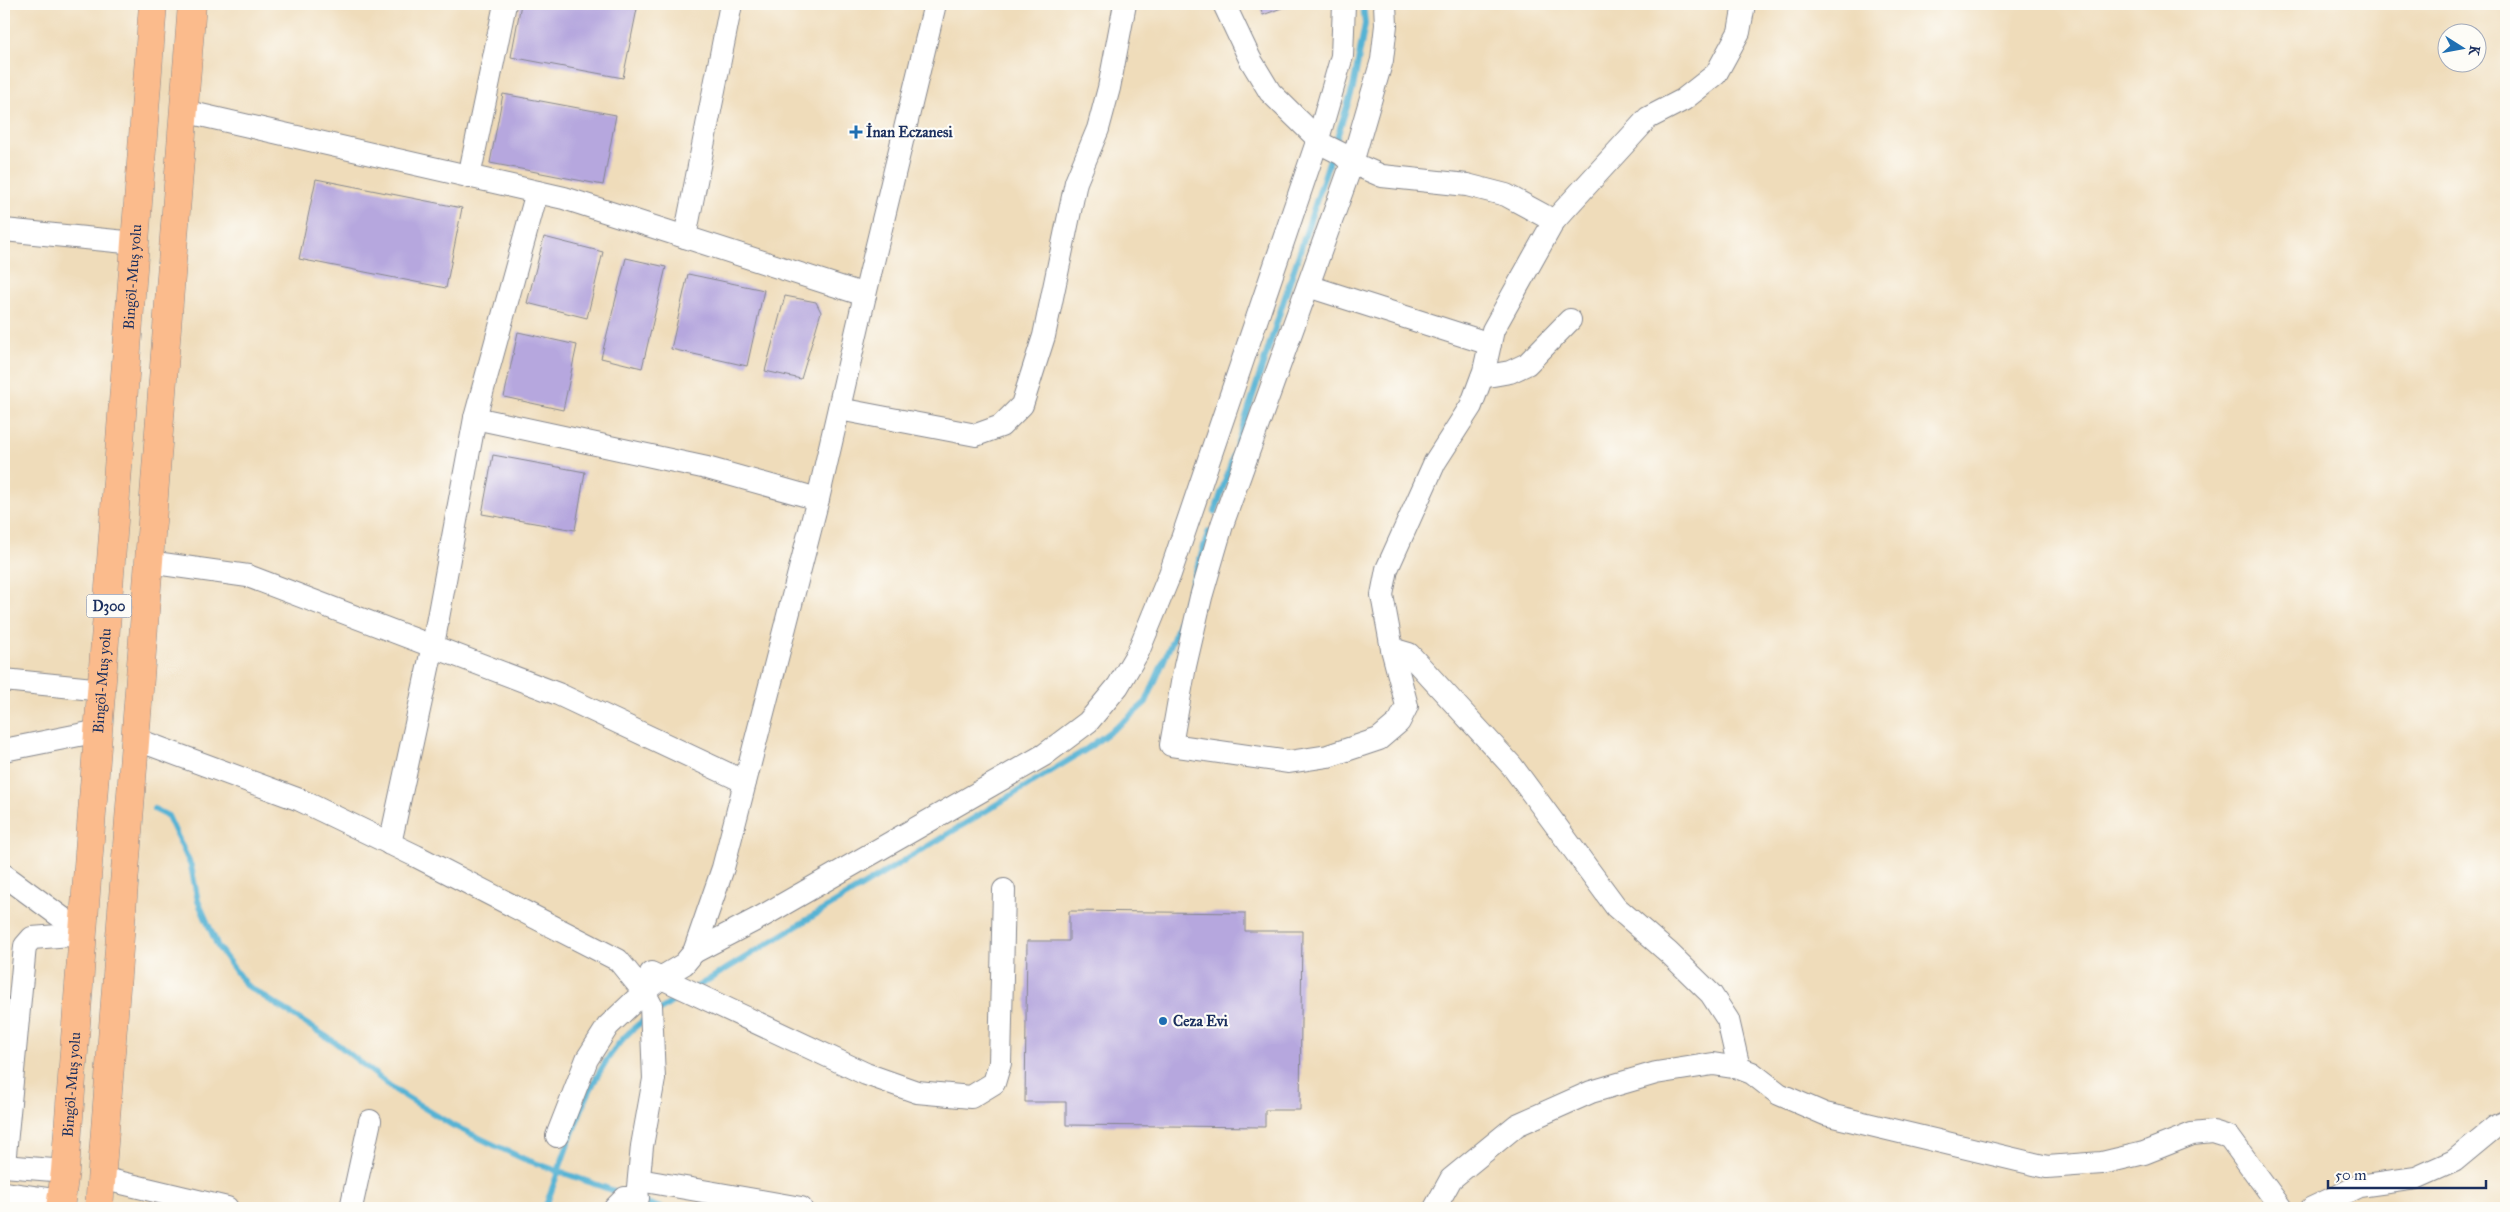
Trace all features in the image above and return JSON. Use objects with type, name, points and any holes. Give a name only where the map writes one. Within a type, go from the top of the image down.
[{"type":"highway","name":"Bingöl-Muş yolu","points":[[61,1205],[100,732],[153,4]]},
{"type":"highway","name":"D300","points":[[99,1208],[192,4]]},
{"type":"street","points":[[469,177],[505,4]]},
{"type":"street","points":[[685,237],[731,4]]},
{"type":"street","points":[[557,1136],[587,1059],[608,1026],[647,999],[662,977],[684,964],[694,952],[723,868],[818,498],[936,4]]},
{"type":"street","points":[[839,409],[976,435],[1001,426],[1022,405],[1044,336],[1076,182],[1103,112],[1125,4]]},
{"type":"street","points":[[1224,4],[1250,59],[1270,92],[1334,150],[1382,176],[1468,185],[1506,195],[1554,221]]},
{"type":"street","points":[[1344,4],[1342,56],[1334,150],[1308,286],[1222,525],[1185,666],[1171,744],[1289,762],[1328,756],[1379,738],[1398,722],[1407,706],[1392,650],[1382,595],[1387,569],[1435,462],[1471,406],[1482,377],[1493,330],[1554,221],[1648,118],[1683,100],[1716,74],[1740,32],[1744,4]]},
{"type":"street","points":[[694,952],[761,917],[1044,755],[1088,722],[1106,702],[1138,652],[1334,150],[1382,60],[1386,25],[1385,4]]},
{"type":"street","points":[[183,111],[564,198],[865,295]]},
{"type":"street","points":[[390,844],[433,645],[475,418],[537,192]]},
{"type":"street","points":[[4,230],[136,242]]},
{"type":"street","points":[[1308,286],[1490,344]]},
{"type":"street","points":[[1482,377],[1510,372],[1527,364],[1570,320]]},
{"type":"street","points":[[475,418],[707,468],[818,498]]},
{"type":"street","points":[[148,562],[248,576],[558,694],[746,782]]},
{"type":"street","points":[[1392,650],[1409,654],[1512,766],[1616,907],[1669,953],[1711,994],[1728,1020],[1739,1068]]},
{"type":"street","points":[[4,680],[103,690]]},
{"type":"street","points":[[4,750],[100,732]]},
{"type":"street","points":[[135,739],[300,800],[618,960],[662,977],[709,1002],[866,1074],[917,1092],[971,1097],[994,1083],[1000,1063],[1004,890]]},
{"type":"street","points":[[4,875],[84,934]]},
{"type":"street","points":[[65,1171],[4,1165],[25,946],[32,938],[84,934]]},
{"type":"street","points":[[618,960],[647,999],[653,1042],[654,1079],[630,1198],[801,1208]]},
{"type":"street","points":[[1435,1208],[1451,1179],[1517,1125],[1591,1092],[1656,1073],[1713,1064],[1739,1068],[1752,1073],[1779,1094],[1825,1114],[2048,1167],[2102,1163],[2144,1153],[2192,1134],[2214,1132],[2229,1137],[2280,1208]]},
{"type":"street","points":[[351,1208],[370,1121]]},
{"type":"street","points":[[2312,1208],[2359,1186],[2416,1178],[2454,1162],[2495,1127],[2506,1122]]},
{"type":"street","points":[[101,1178],[227,1208]]},
{"type":"street","points":[[4,1193],[61,1205]]},
{"type":"building","points":[[521,4],[608,4],[637,9],[623,78],[511,57]]},
{"type":"building","points":[[1259,4],[1292,4],[1263,15]]},
{"type":"building","points":[[503,94],[616,115],[603,185],[490,163]]},
{"type":"building","points":[[316,179],[462,208],[446,288],[299,259]]},
{"type":"building","points":[[544,237],[603,252],[587,318],[527,303]]},
{"type":"building","points":[[626,258],[666,267],[642,368],[601,358]]},
{"type":"building","points":[[688,274],[764,290],[747,366],[671,349]]},
{"type":"building","points":[[785,296],[816,302],[821,312],[801,379],[765,371]]},
{"type":"building","points":[[518,332],[577,345],[563,410],[504,397]]},
{"type":"building","points":[[493,455],[585,472],[575,530],[482,514]]},
{"type":"building","name":"Ceza Evi","points":[[1069,911],[1245,913],[1245,931],[1302,931],[1300,1110],[1265,1110],[1265,1127],[1066,1125],[1066,1102],[1025,1102],[1027,941],[1069,941]]},
{"type":"waterway","points":[[1215,512],[1353,88],[1365,24],[1363,4]]},
{"type":"waterway","points":[[695,988],[1084,751],[1127,719],[1146,702],[1176,632],[1209,531]]},
{"type":"waterway","points":[[154,809],[168,816],[191,866],[198,901],[218,947],[246,985],[336,1043],[395,1090],[452,1125],[524,1159],[623,1194]]},
{"type":"waterway","points":[[657,1012],[684,994]]},
{"type":"waterway","points":[[545,1208],[584,1104],[596,1079],[610,1055],[627,1035],[646,1019]]},
{"type":"waterway","points":[[641,1201],[661,1208]]},
{"type":"place","name":"İnan Eczanesi","points":[[856,132]]},
{"type":"place","name":"Ceza Evi","points":[[1163,1021]]}]
